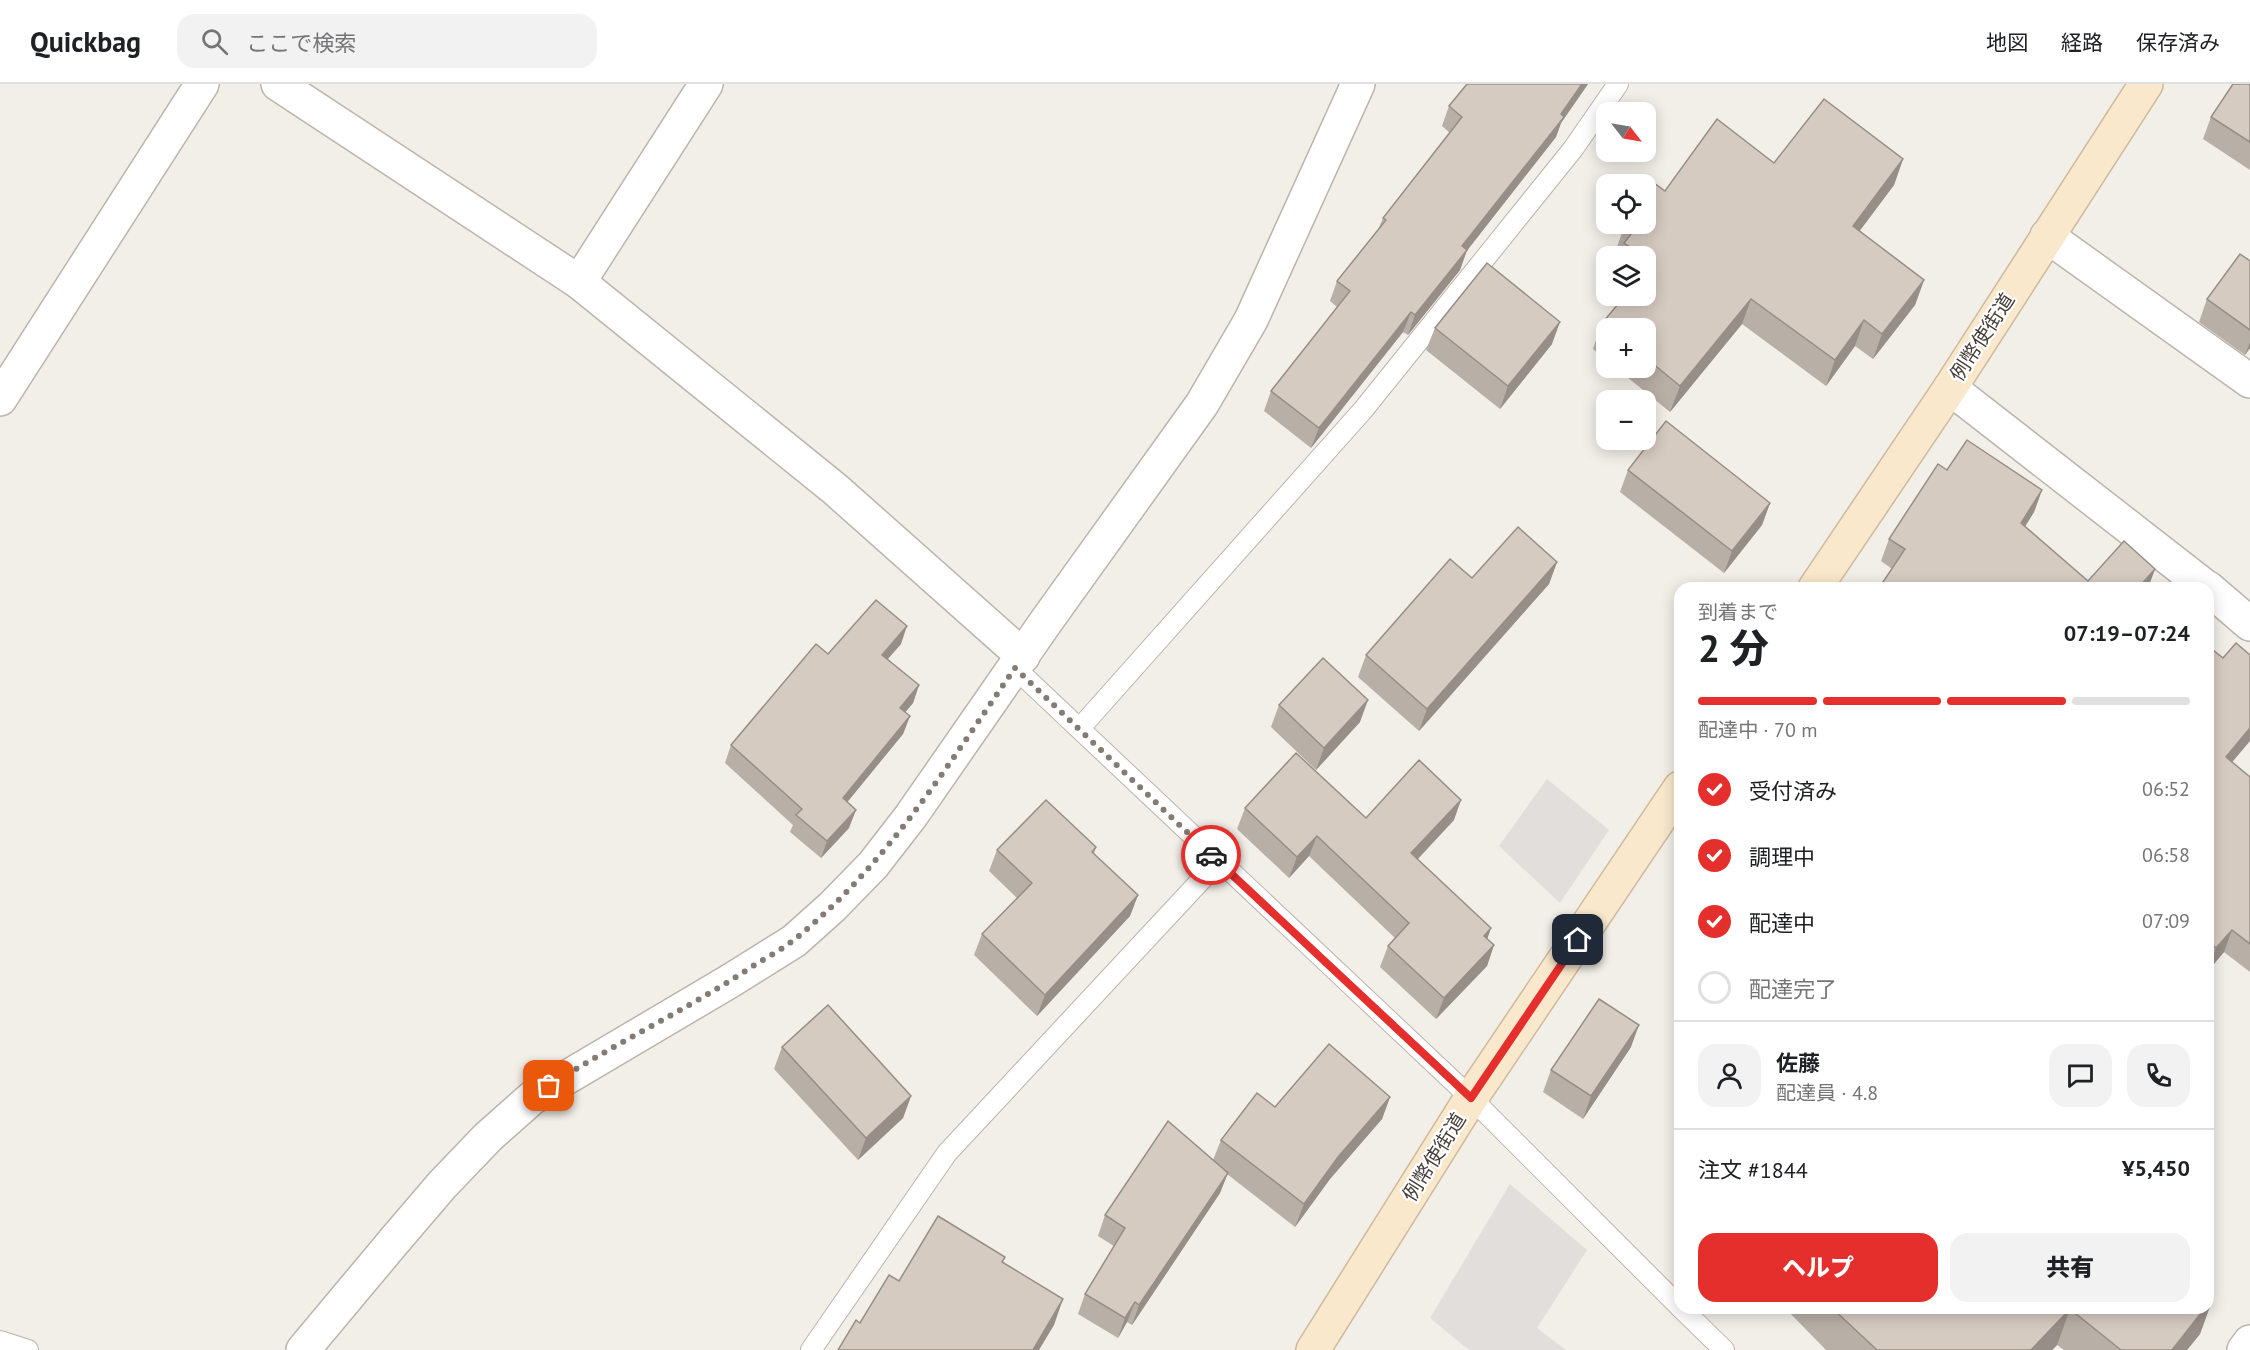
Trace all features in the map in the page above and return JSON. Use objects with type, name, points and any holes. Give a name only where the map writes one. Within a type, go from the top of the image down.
[{"type":"main road","name":"例幣使街道","points":[[1819,582],[1950,388],[2146,84]]},
{"type":"main road","name":"例幣使街道","points":[[1313,1350],[1471,1098],[1674,797]]},
{"type":"street","points":[[0,399],[202,84]]},
{"type":"street","points":[[278,84],[579,282],[835,489],[1019,662]]},
{"type":"street","points":[[579,282],[706,84]]},
{"type":"street","points":[[303,1350],[395,1239],[480,1144],[532,1098],[794,941],[832,907],[873,865],[911,816],[1202,404],[1251,320],[1358,84]]},
{"type":"street","points":[[2047,236],[2250,381]]},
{"type":"street","points":[[1950,388],[2200,582]]},
{"type":"street","points":[[2214,593],[2250,624]]},
{"type":"street","points":[[2244,1350],[2250,1342]]},
{"type":"lane","points":[[1080,728],[1363,410],[1574,148],[1618,84]]},
{"type":"lane","points":[[1019,662],[1080,728],[1218,862],[1471,1098],[1674,1300]]},
{"type":"lane","points":[[811,1350],[947,1153],[1218,862]]},
{"type":"lane","points":[[1688,1314],[1724,1350]]},
{"type":"lane","points":[[0,1341],[28,1350]]},
{"type":"shaded area","points":[[1547,779],[1609,830],[1560,903],[1499,846]]},
{"type":"shaded area","points":[[1510,1184],[1587,1250],[1537,1328],[1566,1350],[1469,1350],[1430,1318]]},
{"type":"building","points":[[1467,84],[1582,84],[1561,114],[1564,117],[1462,246],[1467,250],[1415,315],[1411,312],[1319,428],[1271,391],[1350,291],[1337,281],[1386,220],[1383,218],[1462,117],[1449,106]]},
{"type":"building","points":[[2233,84],[2250,84],[2250,142],[2211,117]]},
{"type":"building","points":[[1824,99],[1903,159],[1853,226],[1924,280],[1882,334],[1864,320],[1835,360],[1751,299],[1680,386],[1656,366],[1656,318],[1606,318],[1616,306],[1656,306],[1656,246],[1628,246],[1624,243],[1631,234],[1656,234],[1656,184],[1665,191],[1717,119],[1774,163]]},
{"type":"building","points":[[2240,254],[2250,261],[2250,330],[2207,299]]},
{"type":"building","points":[[1487,263],[1560,322],[1508,386],[1435,328]]},
{"type":"building","points":[[1666,421],[1770,503],[1732,551],[1628,470],[1644,450],[1656,450],[1656,434]]},
{"type":"building","points":[[1967,440],[2042,490],[2021,523],[2088,581],[2124,541],[2155,569],[2143,582],[1883,582],[1905,549],[1889,539],[1938,464],[1947,470]]},
{"type":"building","points":[[1518,527],[1557,562],[1427,709],[1366,655],[1450,559],[1472,578]]},
{"type":"building","points":[[876,600],[907,626],[882,655],[919,685],[900,708],[910,716],[843,798],[856,810],[827,841],[796,815],[802,809],[731,745],[816,644],[828,654]]},
{"type":"building","points":[[2236,643],[2250,655],[2250,728],[2226,757],[2250,777],[2250,944],[2232,930],[2216,948],[2214,946],[2214,651],[2223,658]]},
{"type":"building","points":[[1323,658],[1368,700],[1324,748],[1279,705]]},
{"type":"building","points":[[1296,753],[1366,818],[1419,760],[1461,800],[1411,853],[1491,928],[1484,936],[1494,945],[1444,998],[1388,946],[1409,923],[1317,836],[1297,857],[1245,808]]},
{"type":"building","points":[[1046,800],[1096,847],[1092,852],[1138,895],[1045,995],[982,934],[1032,883],[997,850]]},
{"type":"building","points":[[1599,999],[1639,1025],[1591,1096],[1551,1070]]},
{"type":"building","points":[[828,1005],[911,1096],[866,1138],[782,1047]]},
{"type":"building","points":[[1329,1044],[1390,1097],[1338,1157],[1304,1204],[1221,1140],[1257,1093],[1275,1107]]},
{"type":"building","points":[[1168,1121],[1228,1173],[1139,1305],[1135,1302],[1125,1318],[1085,1294],[1125,1228],[1105,1215]]},
{"type":"building","points":[[938,1216],[1005,1257],[1002,1262],[1063,1299],[1033,1350],[838,1350],[856,1320],[860,1323],[889,1275],[899,1281]]},
{"type":"building","points":[[1838,1314],[2065,1314],[2031,1350],[1877,1350]]},
{"type":"building","points":[[2076,1314],[2200,1314],[2172,1350],[2121,1350]]},
{"type":"way so far","points":[[549,1086],[658,1024],[794,941],[832,907],[873,865],[911,816],[1015,668],[1211,855]]},
{"type":"route","points":[[1211,855],[1471,1098],[1578,940]]}]
